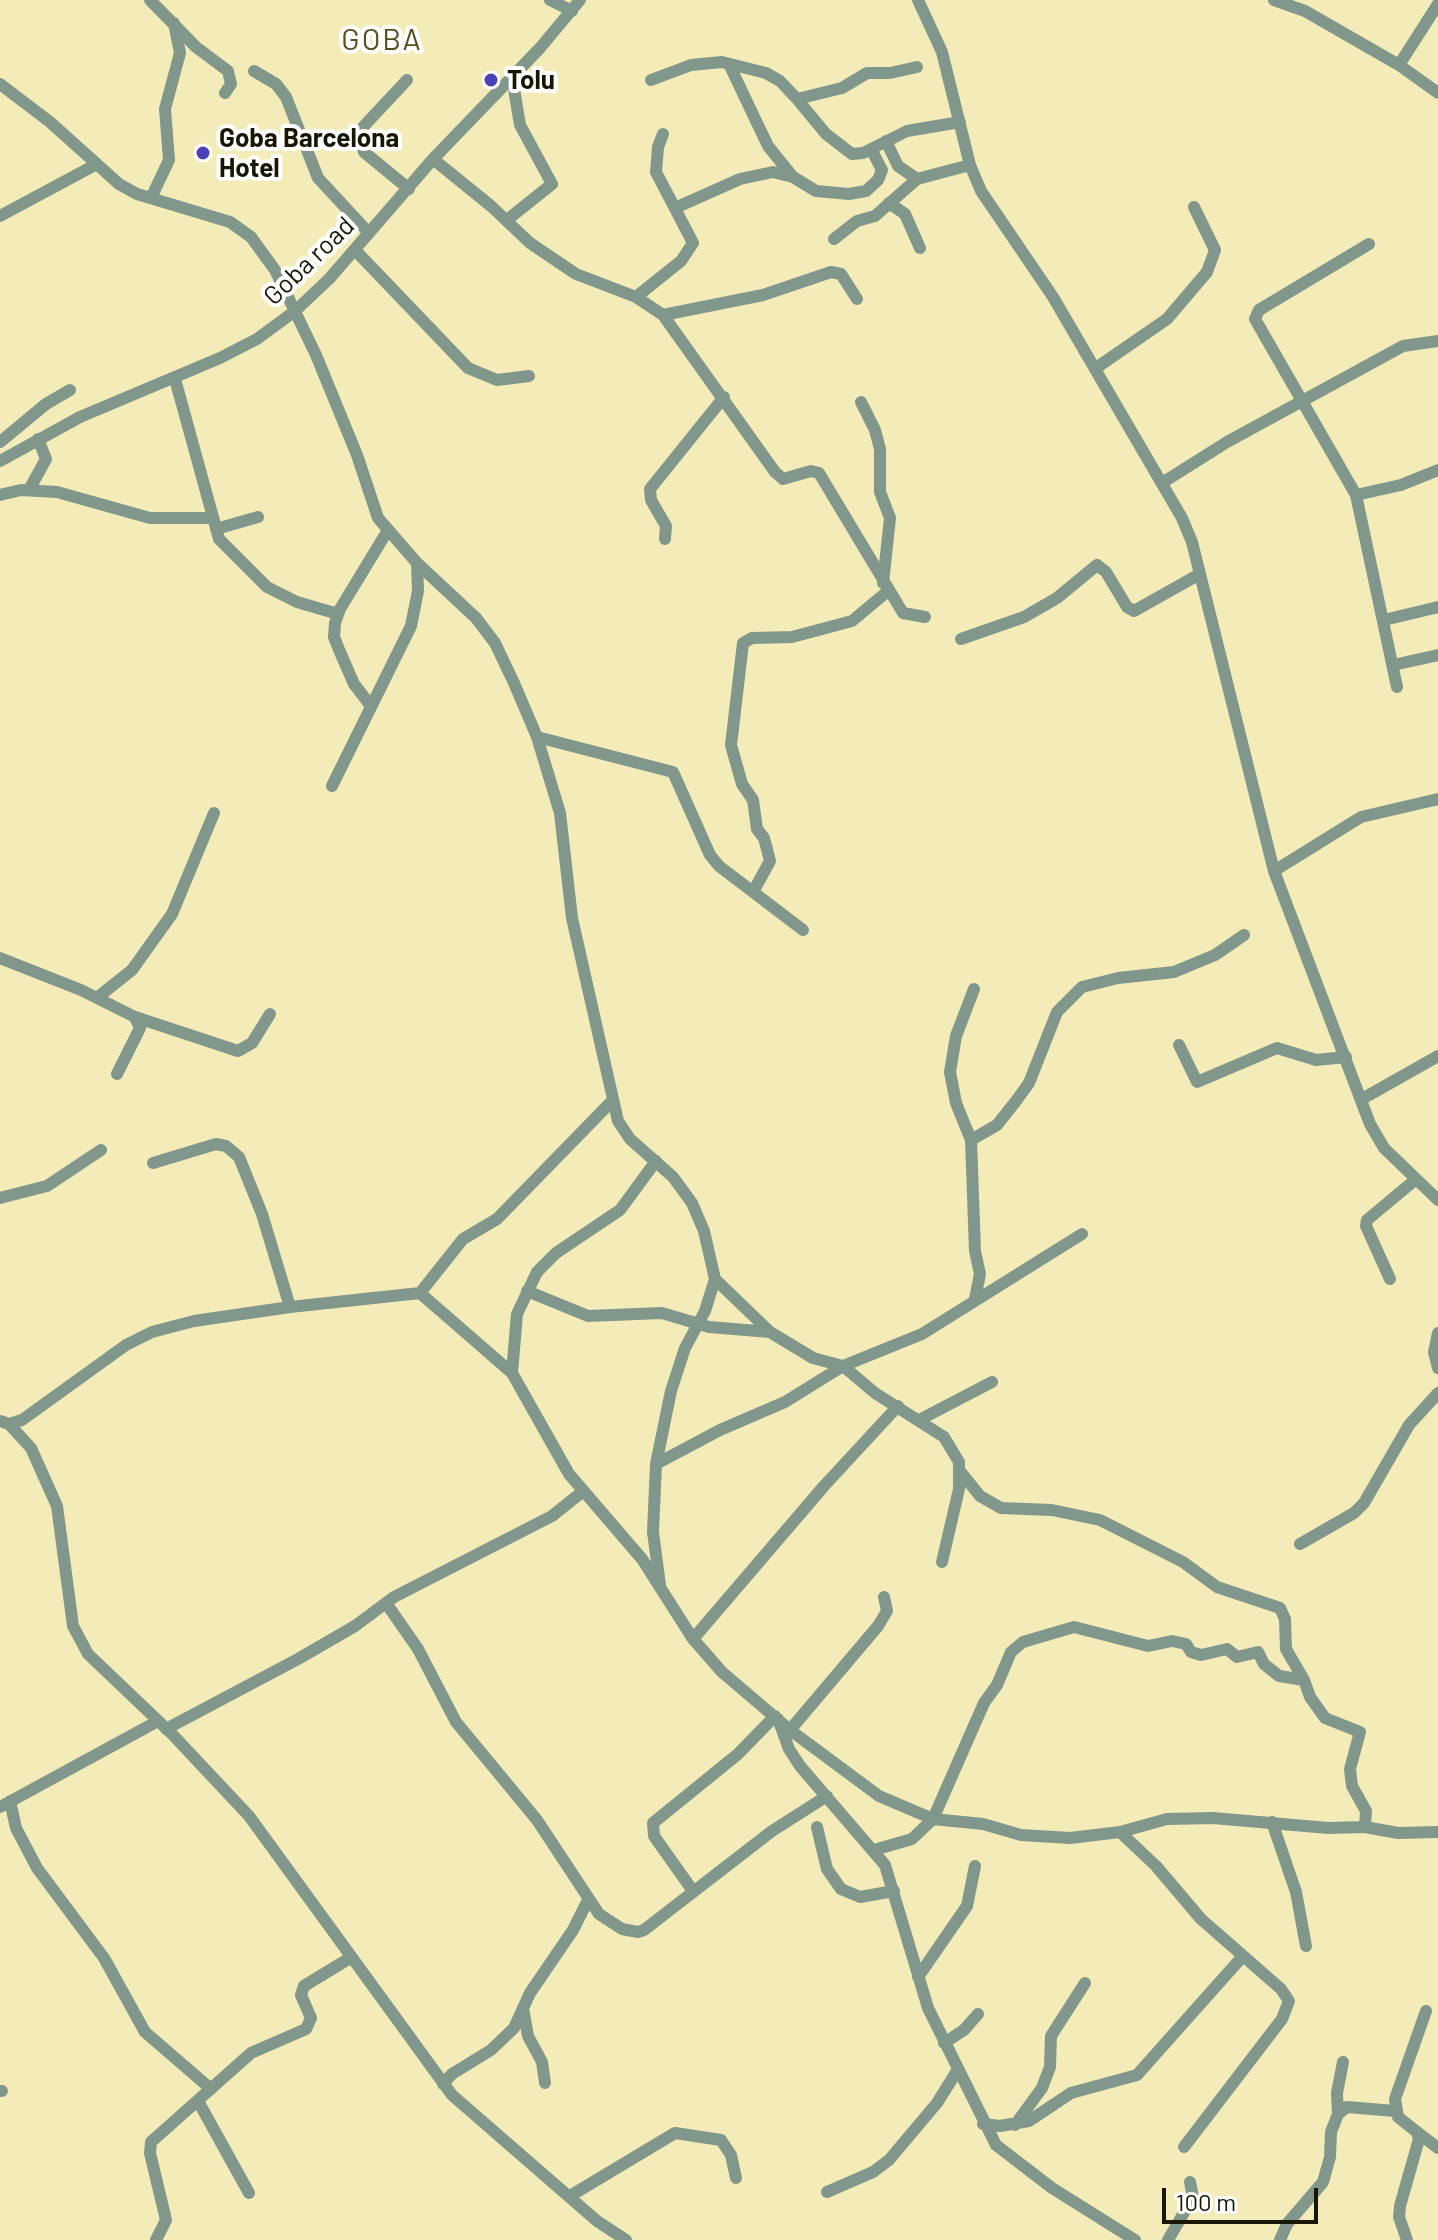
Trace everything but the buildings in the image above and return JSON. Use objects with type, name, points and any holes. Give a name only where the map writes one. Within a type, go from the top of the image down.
[{"type":"street","points":[[150,0],[228,71],[231,84],[225,93]]},
{"type":"street","points":[[550,0],[576,6]]},
{"type":"street","points":[[918,0],[942,52],[970,165],[991,208],[1053,297],[1096,368],[1192,542],[1274,871],[1370,1124],[1384,1148],[1438,1200]]},
{"type":"street","points":[[1274,0],[1294,3],[1399,65],[1438,93]]},
{"type":"street","points":[[1399,65],[1438,4]]},
{"type":"street","name":"Goba road","points":[[3,460],[80,417],[175,379],[257,339],[295,311],[355,250],[433,159],[576,6]]},
{"type":"street","points":[[151,198],[169,160],[165,102],[180,53],[174,23]]},
{"type":"street","points":[[651,80],[691,65],[713,61],[766,73],[780,81],[840,147],[852,154],[871,149],[907,131],[960,122]]},
{"type":"street","points":[[729,64],[768,146],[793,177]]},
{"type":"street","points":[[797,99],[842,88],[867,73],[890,73],[917,67]]},
{"type":"street","points":[[254,71],[276,84],[286,97],[318,178],[369,233]]},
{"type":"street","points":[[507,220],[552,184],[520,125],[512,77]]},
{"type":"street","points":[[407,80],[363,127],[360,141],[364,152],[409,189]]},
{"type":"street","points":[[0,84],[50,122],[119,184],[241,229],[275,270],[357,455],[368,495],[388,530],[417,563],[476,618],[495,643],[537,737],[560,813],[572,918],[586,988],[605,1050],[618,1121],[630,1139],[656,1161],[692,1203],[704,1231],[715,1279],[671,1391],[656,1464],[653,1532],[660,1585]]},
{"type":"street","points":[[636,297],[691,249],[693,243],[661,187],[656,172],[658,147],[663,134]]},
{"type":"street","points":[[886,141],[898,166],[917,179]]},
{"type":"street","points":[[675,208],[740,179],[773,172],[793,177],[816,191],[849,194],[866,191],[882,170],[871,149]]},
{"type":"street","points":[[433,159],[530,243],[576,274],[636,297],[663,315],[783,479],[811,471],[819,473],[903,613],[925,617]]},
{"type":"street","points":[[0,216],[95,165]]},
{"type":"street","points":[[834,239],[857,221],[875,216],[917,179],[970,165]]},
{"type":"street","points":[[889,203],[905,214],[920,248]]},
{"type":"street","points":[[1096,368],[1167,319],[1207,272],[1215,250],[1194,207]]},
{"type":"street","points":[[1369,244],[1256,313],[1258,328],[1356,495],[1397,687]]},
{"type":"street","points":[[355,250],[468,368],[497,380],[529,376]]},
{"type":"street","points":[[663,315],[763,295],[831,272],[841,274],[857,299]]},
{"type":"street","points":[[1162,483],[1403,346],[1438,341]]},
{"type":"street","points":[[175,379],[214,523],[225,547],[267,587],[297,602],[338,614]]},
{"type":"street","points":[[3,460],[0,443],[46,404],[70,390]]},
{"type":"street","points":[[665,539],[666,526],[651,500],[650,489],[724,397]]},
{"type":"street","points":[[753,892],[770,861],[764,838],[757,829],[753,800],[742,784],[731,745],[743,643],[752,638],[792,637],[852,621],[886,587],[890,518],[880,492],[880,449],[875,430],[861,402]]},
{"type":"street","points":[[29,490],[46,459],[38,439]]},
{"type":"street","points":[[1356,495],[1401,485],[1438,470]]},
{"type":"street","points":[[0,495],[29,490],[57,492],[150,518],[214,523],[258,517]]},
{"type":"street","points":[[371,706],[354,684],[334,637],[338,614],[388,530]]},
{"type":"street","points":[[332,786],[411,626],[418,591],[417,563]]},
{"type":"street","points":[[961,639],[1024,617],[1057,598],[1097,565],[1106,572],[1127,607],[1134,611],[1198,575]]},
{"type":"street","points":[[1384,620],[1438,607]]},
{"type":"street","points":[[1393,665],[1438,655]]},
{"type":"street","points":[[537,737],[673,772],[710,855],[803,930]]},
{"type":"street","points":[[1274,871],[1361,817],[1438,799]]},
{"type":"street","points":[[98,997],[132,970],[164,927],[184,891],[214,813]]},
{"type":"street","points":[[971,1140],[997,1125],[1011,1108],[1029,1083],[1057,1012],[1082,987],[1118,978],[1174,972],[1215,955],[1244,935]]},
{"type":"street","points":[[2,963],[98,997],[135,1017],[238,1051],[247,1049],[270,1014]]},
{"type":"street","points":[[974,989],[951,1057],[951,1085],[971,1140],[975,1251],[980,1274],[975,1299]]},
{"type":"street","points":[[117,1074],[140,1028],[135,1017]]},
{"type":"street","points":[[1179,1045],[1197,1082],[1267,1049],[1286,1048],[1316,1060],[1346,1057]]},
{"type":"street","points":[[1362,1099],[1438,1056]]},
{"type":"street","points":[[613,1100],[497,1219],[463,1239],[420,1293],[290,1307],[194,1321],[152,1332],[126,1345],[34,1412],[5,1422],[31,1448],[57,1506],[73,1626],[78,1641],[249,1816],[452,2095],[597,2221],[626,2240]]},
{"type":"street","points":[[153,1163],[216,1144],[226,1146],[239,1157],[262,1214],[290,1307]]},
{"type":"street","points":[[0,1198],[47,1186],[101,1150]]},
{"type":"street","points":[[512,1373],[517,1314],[537,1272],[556,1253],[620,1210],[656,1161]]},
{"type":"street","points":[[1390,1279],[1366,1226],[1367,1220],[1415,1180]]},
{"type":"street","points":[[656,1464],[720,1430],[785,1402],[843,1366],[922,1334],[1082,1234]]},
{"type":"street","points":[[715,1279],[770,1332],[813,1358],[843,1366],[875,1393],[921,1419],[944,1437],[959,1462],[959,1489],[942,1562]]},
{"type":"street","points":[[527,1291],[588,1316],[662,1313],[717,1328],[770,1332]]},
{"type":"street","points":[[420,1293],[512,1373],[582,1492],[660,1585],[693,1639],[722,1672],[790,1730],[879,1796],[933,1819],[983,1824],[1021,1835],[1070,1838],[1120,1832],[1167,1819],[1272,1822],[1328,1828],[1365,1827],[1398,1833],[1438,1832]]},
{"type":"street","points":[[1438,1333],[1434,1352],[1438,1368]]},
{"type":"street","points":[[921,1419],[992,1382]]},
{"type":"street","points":[[1300,1544],[1341,1521],[1364,1503],[1409,1425],[1438,1393]]},
{"type":"street","points":[[693,1639],[824,1486],[898,1406]]},
{"type":"street","points":[[959,1470],[980,1496],[1001,1508],[1052,1510],[1100,1520],[1183,1562],[1217,1587],[1280,1608],[1285,1619],[1286,1649],[1310,1697],[1325,1718],[1360,1732],[1350,1769],[1352,1786],[1366,1811],[1365,1827]]},
{"type":"street","points":[[211,2089],[145,2032],[104,1958],[37,1868],[5,1804],[298,1659],[386,1603],[552,1516],[582,1492]]},
{"type":"street","points":[[790,1730],[878,1626],[887,1611],[884,1597]]},
{"type":"street","points":[[386,1603],[418,1649],[456,1722],[537,1820],[588,1900],[609,1922],[638,1932],[772,1831],[827,1796]]},
{"type":"street","points":[[874,1850],[912,1839],[933,1819],[984,1703],[997,1685],[1011,1652],[1023,1642],[1074,1627],[1148,1646],[1172,1641],[1186,1644],[1191,1652],[1201,1655],[1227,1649],[1237,1657],[1258,1652],[1264,1664],[1279,1676],[1304,1680]]},
{"type":"street","points":[[776,1718],[789,1749],[885,1865],[918,1977],[944,2043],[996,2145],[1026,2170],[1135,2240]]},
{"type":"street","points":[[693,1891],[654,1836],[653,1823],[738,1754],[776,1718]]},
{"type":"street","points":[[1272,1822],[1296,1892],[1306,1946]]},
{"type":"street","points":[[817,1827],[827,1869],[841,1889],[860,1897],[894,1891]]},
{"type":"street","points":[[1120,1832],[1151,1859],[1201,1919],[1281,1989],[1288,2007],[1184,2147]]},
{"type":"street","points":[[918,1977],[969,1902],[975,1866]]},
{"type":"street","points":[[443,2084],[509,2034],[523,2005],[573,1930],[588,1900]]},
{"type":"street","points":[[983,2124],[1015,2125],[1036,2117],[1071,2093],[1137,2075],[1243,1956]]},
{"type":"street","points":[[156,2240],[166,2220],[150,2146],[251,2053],[306,2029],[311,2018],[301,1995],[304,1986],[350,1958]]},
{"type":"street","points":[[1015,2125],[1042,2088],[1050,2067],[1051,2036],[1085,1983]]},
{"type":"street","points":[[523,2005],[528,2036],[542,2062],[545,2083]]},
{"type":"street","points":[[1395,2111],[1426,2011]]},
{"type":"street","points":[[944,2043],[964,2030],[978,2014]]},
{"type":"street","points":[[1280,2240],[1287,2224],[1323,2182],[1330,2157],[1331,2132],[1338,2114],[1337,2093],[1343,2062]]},
{"type":"street","points":[[827,2192],[873,2172],[889,2160],[937,2103],[957,2071]]},
{"type":"street","points":[[198,2101],[249,2193]]},
{"type":"street","points":[[1338,2114],[1347,2107],[1395,2111],[1438,2148]]},
{"type":"street","points":[[1407,2240],[1399,2217],[1400,2206],[1412,2171],[1417,2132]]},
{"type":"street","points":[[570,2196],[675,2133],[721,2140],[731,2155],[736,2178]]},
{"type":"street","points":[[1168,2240],[1193,2197],[1190,2182]]},
{"type":"place","name":"Tolu","points":[[491,80]]},
{"type":"place","name":"Goba Barcelona Hotel","points":[[203,153]]},
{"type":"district","name":"GOBA","points":[[382,40]]}]
